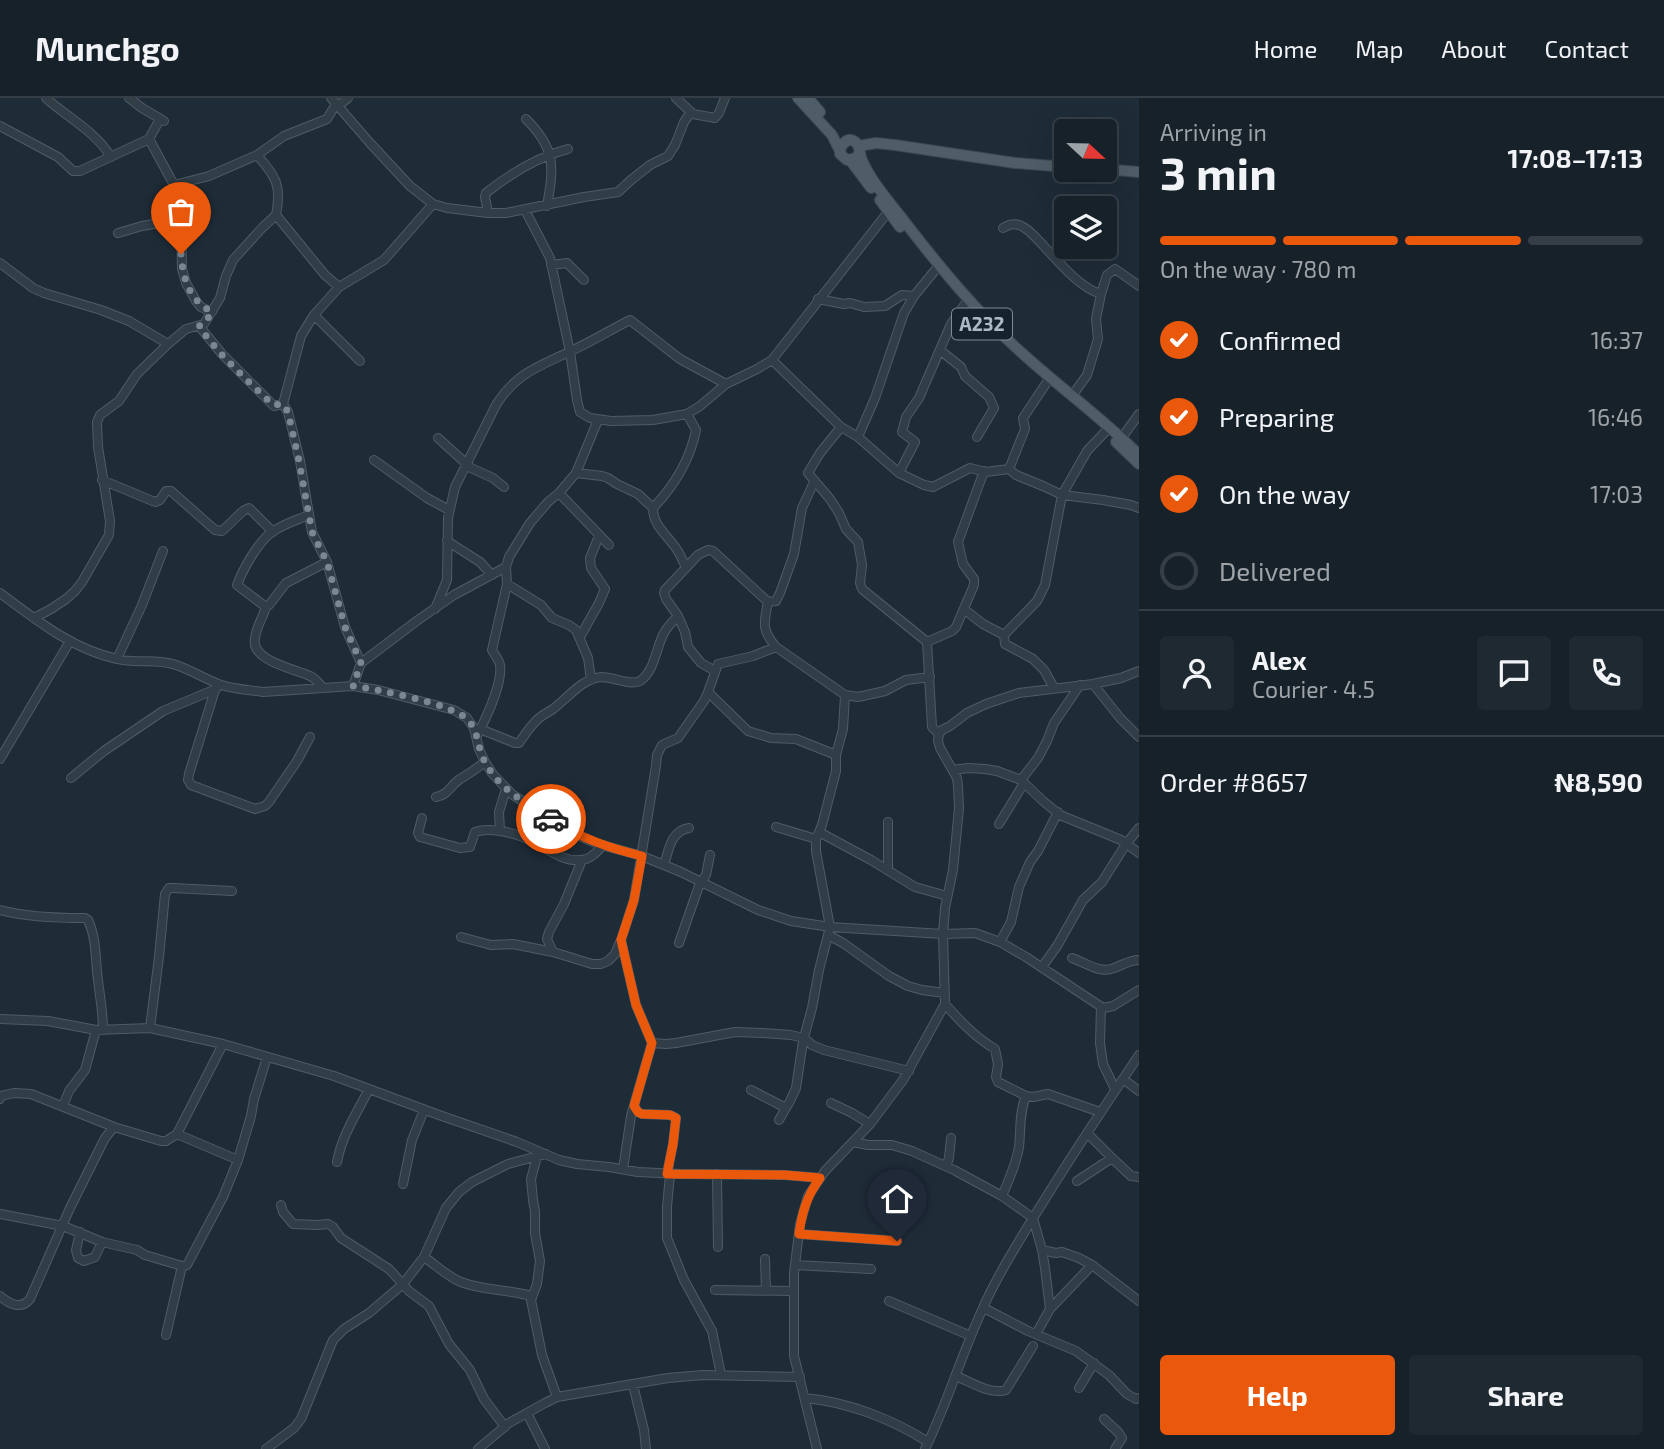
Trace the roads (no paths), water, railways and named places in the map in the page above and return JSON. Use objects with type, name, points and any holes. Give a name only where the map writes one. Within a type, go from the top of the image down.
[{"type":"main road","name":"A232","points":[[798,98],[832,135],[842,156],[850,160],[888,212],[1002,344],[1105,432],[1137,448]]},
{"type":"main road","name":"A232","points":[[808,98],[830,124],[856,147],[874,182],[919,242],[984,317],[1119,440],[1139,464]]},
{"type":"main road","points":[[840,151],[843,143],[856,147],[876,143],[1054,166]]},
{"type":"main road","points":[[850,160],[856,158],[856,147]]},
{"type":"main road","points":[[1117,170],[1139,172]]},
{"type":"street","points":[[46,98],[84,127],[104,146],[111,157]]},
{"type":"street","points":[[0,126],[58,157],[73,170],[80,171],[149,139],[162,120],[129,98]]},
{"type":"street","points":[[174,185],[209,176],[257,155],[284,136],[327,119],[335,102],[348,98]]},
{"type":"street","points":[[676,98],[693,114],[715,118],[724,98]]},
{"type":"street","points":[[335,102],[410,186],[433,204],[488,213],[525,210],[618,192],[650,165],[668,156],[687,118],[693,114]]},
{"type":"street","points":[[526,119],[536,129],[552,159],[547,206]]},
{"type":"street","points":[[149,139],[174,185],[181,219],[182,269],[186,283],[195,301],[212,312]]},
{"type":"street","points":[[488,213],[486,193],[526,165],[568,149]]},
{"type":"street","points":[[34,618],[75,591],[107,539],[110,521],[102,480],[97,422],[100,415],[119,401],[137,374],[168,344],[186,329],[204,324],[220,298],[233,260],[276,215],[279,187],[274,176],[257,155]]},
{"type":"street","points":[[361,663],[345,627],[327,562],[312,532],[288,412],[283,404],[300,336],[314,315],[339,286],[384,260],[433,204]]},
{"type":"street","points":[[525,210],[550,258],[580,412],[598,420],[653,421],[687,414],[726,384],[772,360],[888,212]]},
{"type":"street","points":[[276,215],[326,275],[339,286]]},
{"type":"street","points":[[118,233],[181,219]]},
{"type":"street","points":[[1003,228],[1010,224],[1028,230],[1084,286],[1101,294]]},
{"type":"street","points":[[0,264],[33,288],[129,321],[168,344]]},
{"type":"street","points":[[551,265],[567,264],[584,280]]},
{"type":"street","points":[[858,437],[875,398],[904,313],[936,269]]},
{"type":"street","points":[[1072,396],[1087,375],[1098,339],[1096,319],[1107,275],[1115,269],[1139,286]]},
{"type":"street","points":[[818,299],[864,307],[885,306],[902,295],[914,296]]},
{"type":"street","points":[[899,473],[915,442],[902,432],[902,425],[919,398],[951,324],[965,304]]},
{"type":"street","points":[[314,315],[360,361]]},
{"type":"street","points":[[435,609],[447,580],[449,510],[455,487],[503,393],[533,369],[630,320],[680,359],[726,384]]},
{"type":"street","points":[[199,326],[222,354],[269,401],[274,405],[283,404]]},
{"type":"street","points":[[941,351],[961,367],[965,376],[989,397],[994,408],[976,437]]},
{"type":"street","points":[[772,360],[841,427],[858,437],[899,473],[929,487],[970,468],[986,472],[1009,469],[1016,475],[1062,495],[1139,508]]},
{"type":"street","points":[[1009,469],[1025,429],[1023,418],[1047,382]]},
{"type":"street","points":[[653,508],[683,469],[691,449],[696,430],[687,414]]},
{"type":"street","points":[[1119,440],[1139,414]]},
{"type":"street","points":[[598,420],[576,473],[530,523],[509,557],[506,567],[507,584],[492,650],[500,662],[500,674],[492,705],[478,733],[479,749],[485,762],[506,789],[563,827],[603,845],[664,865],[770,914],[829,931],[975,933],[1000,942],[1101,1007],[1113,1006],[1139,990]]},
{"type":"street","points":[[841,427],[808,471],[830,499],[846,529],[858,542],[862,589],[927,642],[932,727],[939,734]]},
{"type":"street","points":[[1004,635],[1037,601],[1045,585],[1062,495],[1087,452],[1105,432]]},
{"type":"street","points":[[438,438],[471,468],[493,478],[504,487]]},
{"type":"street","points":[[374,460],[427,498],[449,510]]},
{"type":"street","points":[[927,642],[956,627],[974,585],[974,579],[963,565],[958,542],[984,471]]},
{"type":"street","points":[[576,473],[608,478],[644,498],[653,508],[653,516],[661,532],[678,549],[686,567]]},
{"type":"street","points":[[102,480],[155,502],[160,500],[166,491],[171,491],[219,531],[249,508],[272,532]]},
{"type":"street","points":[[715,671],[701,663],[688,647],[678,616],[664,593],[698,555],[708,550],[713,551],[768,602],[776,601],[794,554],[802,508],[814,482]]},
{"type":"street","points":[[559,493],[609,545]]},
{"type":"street","points":[[266,607],[237,583],[249,561],[272,532],[309,515]]},
{"type":"street","points":[[580,637],[605,589],[591,568],[590,558],[599,536]]},
{"type":"street","points":[[447,541],[480,562],[492,575]]},
{"type":"street","points":[[117,659],[163,551]]},
{"type":"street","points":[[322,687],[313,677],[263,656],[254,644],[254,638],[266,607],[286,583],[327,562]]},
{"type":"street","points":[[353,686],[361,663],[474,583],[506,567]]},
{"type":"street","points":[[507,584],[541,605],[552,618],[576,630],[589,658],[591,680]]},
{"type":"street","points":[[0,593],[53,632],[101,655],[176,665],[218,687],[263,692],[353,686],[379,690],[454,710],[461,713],[478,733],[519,743],[534,722],[591,680],[600,677],[634,683],[640,680],[647,673],[664,631],[678,616]]},
{"type":"street","points":[[768,602],[764,627],[776,647],[845,695],[858,697],[884,691],[906,680],[930,677]]},
{"type":"street","points":[[965,610],[1004,635]]},
{"type":"street","points":[[1004,635],[1005,644],[1032,659],[1044,670],[1054,688]]},
{"type":"street","points":[[0,760],[70,641]]},
{"type":"street","points":[[461,937],[491,945],[513,944],[553,952],[592,964],[601,964],[612,958],[634,900],[659,750],[666,742],[678,738],[708,692],[720,663],[753,656],[776,647]]},
{"type":"street","points":[[817,1449],[794,1356],[793,1291],[799,1234],[808,1196],[820,1178],[870,1124],[909,1071],[945,1004],[943,934],[959,808],[958,786],[953,770],[940,748],[939,734],[967,713],[1019,693],[1093,684],[1139,671]]},
{"type":"street","points":[[1093,684],[1139,737]]},
{"type":"street","points":[[999,824],[1038,758],[1054,723],[1080,685]]},
{"type":"street","points":[[218,687],[189,774],[191,785],[255,809],[265,806],[297,761],[310,737]]},
{"type":"street","points":[[71,778],[104,751],[163,711],[218,687]]},
{"type":"street","points":[[708,692],[748,731],[771,738],[796,739],[836,755]]},
{"type":"street","points":[[779,1120],[796,1088],[804,1038],[829,931],[816,851],[833,784],[836,755],[843,729],[845,695]]},
{"type":"street","points":[[436,797],[443,796],[458,781],[485,762]]},
{"type":"street","points":[[953,770],[985,769],[1023,781],[1058,812],[1099,830],[1139,853]]},
{"type":"street","points":[[499,831],[499,812],[506,789]]},
{"type":"street","points":[[1000,942],[1011,922],[1019,887],[1030,862],[1058,812]]},
{"type":"street","points":[[422,818],[418,834],[420,837],[460,848],[470,847],[477,831],[499,831],[532,841],[569,859],[582,860],[597,852],[603,845]]},
{"type":"street","points":[[888,822],[888,870]]},
{"type":"street","points":[[776,827],[818,836],[888,870],[915,887],[947,896]]},
{"type":"street","points":[[664,865],[675,835],[681,829],[689,828]]},
{"type":"street","points":[[1042,967],[1058,946],[1083,900],[1102,882],[1139,828]]},
{"type":"street","points":[[679,943],[700,883],[706,874],[710,855]]},
{"type":"street","points":[[553,952],[547,939],[549,932],[582,860]]},
{"type":"street","points":[[150,1028],[165,894],[169,888],[232,891]]},
{"type":"street","points":[[0,910],[88,920],[95,944],[102,1007],[99,1030],[85,1070],[69,1091],[62,1106]]},
{"type":"street","points":[[829,931],[889,976],[908,986],[944,993]]},
{"type":"street","points":[[621,940],[636,1005],[652,1043],[634,1106],[623,1169]]},
{"type":"street","points":[[1072,958],[1103,970],[1139,960]]},
{"type":"street","points":[[945,1004],[981,1040],[995,1049],[998,1082],[1026,1096],[1048,1094],[1100,1112]]},
{"type":"street","points":[[1101,1007],[1100,1043],[1103,1065],[1115,1089]]},
{"type":"street","points":[[0,1019],[48,1021],[99,1030],[150,1028],[223,1044],[334,1076],[517,1142],[542,1156],[577,1164],[668,1174],[820,1178]]},
{"type":"street","points":[[652,1043],[683,1042],[734,1032],[791,1035],[804,1038],[824,1050],[909,1071]]},
{"type":"street","points":[[0,1098],[14,1093],[31,1094],[114,1127],[161,1141],[170,1139],[177,1134],[223,1044]]},
{"type":"street","points":[[805,1398],[844,1404],[902,1427],[927,1446],[990,1292],[1033,1218],[1139,1055]]},
{"type":"street","points":[[0,1214],[63,1226],[102,1242],[137,1250],[181,1266],[187,1265],[223,1197],[237,1160],[267,1057]]},
{"type":"street","points":[[1123,1079],[1139,1091]]},
{"type":"street","points":[[337,1162],[348,1129],[369,1089]]},
{"type":"street","points":[[751,1090],[786,1108]]},
{"type":"street","points":[[1002,1196],[1018,1150],[1021,1107],[1026,1096]]},
{"type":"street","points":[[831,1102],[870,1124]]},
{"type":"street","points":[[634,1106],[642,1114],[670,1115],[676,1118],[668,1174],[667,1238],[684,1280],[712,1331],[721,1375]]},
{"type":"street","points":[[403,1184],[412,1140],[424,1110]]},
{"type":"street","points":[[0,1296],[17,1305],[27,1303],[105,1138],[114,1127]]},
{"type":"street","points":[[1087,1133],[1131,1175],[1139,1177]]},
{"type":"street","points":[[177,1134],[237,1160]]},
{"type":"street","points":[[946,1166],[951,1138]]},
{"type":"street","points":[[853,1142],[892,1145],[912,1151],[1002,1196],[1033,1218],[1042,1250],[1050,1309]]},
{"type":"street","points":[[266,1449],[294,1428],[301,1419],[333,1340],[402,1284],[424,1257],[446,1208],[459,1192],[472,1182],[508,1164],[542,1156]]},
{"type":"street","points":[[542,1156],[531,1179],[540,1261],[537,1284],[531,1296],[542,1355],[557,1397]]},
{"type":"street","points":[[1077,1181],[1112,1158]]},
{"type":"street","points":[[717,1174],[718,1247]]},
{"type":"street","points":[[281,1205],[293,1224],[328,1224],[333,1227],[341,1238],[389,1269],[409,1291],[429,1306],[449,1344],[470,1370],[484,1399],[505,1427]]},
{"type":"street","points":[[80,1232],[76,1250],[78,1258],[84,1261],[95,1257],[102,1242]]},
{"type":"street","points":[[799,1234],[897,1241]]},
{"type":"street","points":[[1042,1250],[1056,1254],[1069,1253],[1092,1265],[1139,1301]]},
{"type":"street","points":[[424,1257],[457,1280],[492,1290],[531,1296]]},
{"type":"street","points":[[765,1259],[766,1291]]},
{"type":"street","points":[[795,1265],[871,1269]]},
{"type":"street","points":[[1036,1334],[1050,1309],[1092,1265]]},
{"type":"street","points":[[166,1335],[181,1266]]},
{"type":"street","points":[[715,1290],[793,1291]]},
{"type":"street","points":[[889,1301],[971,1336]]},
{"type":"street","points":[[984,1308],[1076,1351],[1109,1375],[1127,1394],[1139,1398]]},
{"type":"street","points":[[956,1376],[993,1392],[1006,1390],[1033,1346]]},
{"type":"street","points":[[1079,1388],[1094,1363]]},
{"type":"street","points":[[478,1449],[505,1427],[557,1397],[668,1378],[721,1375],[800,1377]]},
{"type":"street","points":[[633,1385],[646,1449]]},
{"type":"street","points":[[527,1413],[545,1449]]},
{"type":"street","points":[[1104,1419],[1122,1438],[1115,1449]]}]
